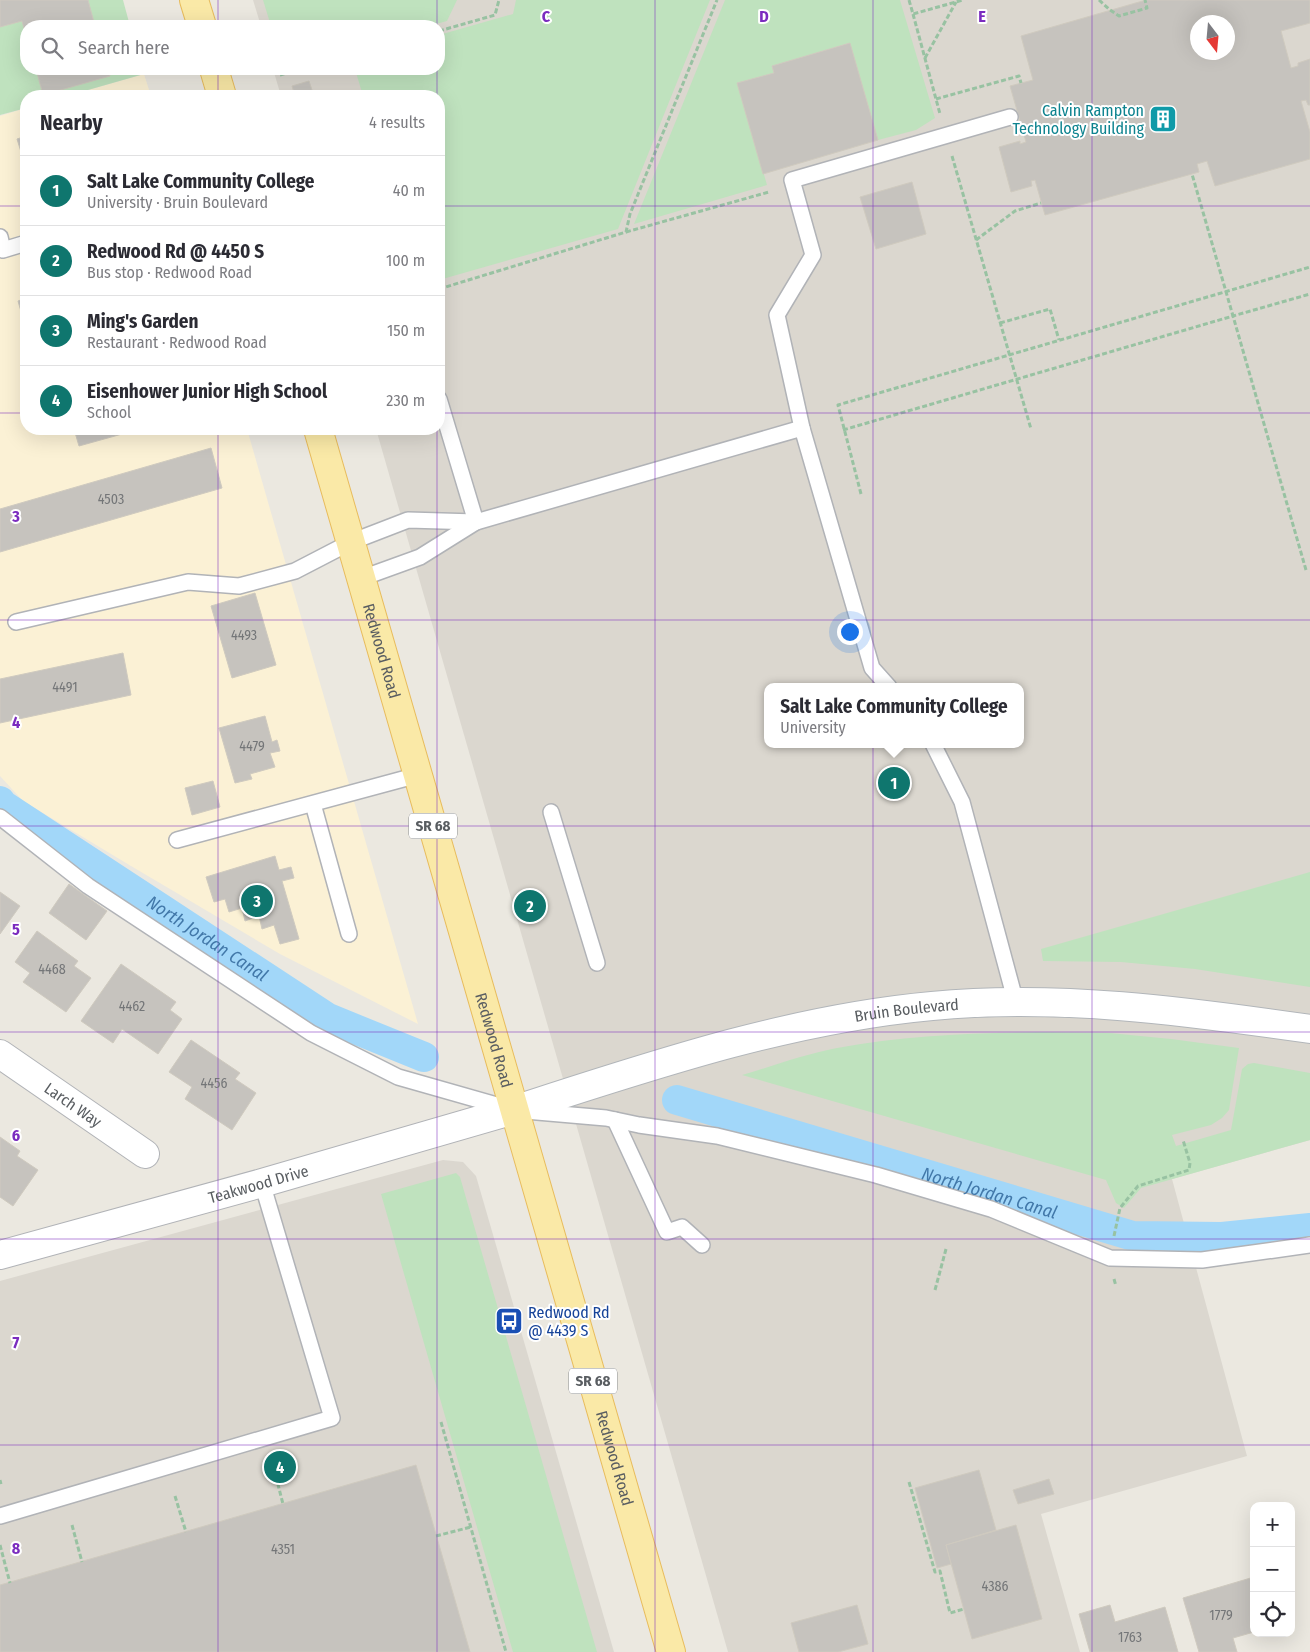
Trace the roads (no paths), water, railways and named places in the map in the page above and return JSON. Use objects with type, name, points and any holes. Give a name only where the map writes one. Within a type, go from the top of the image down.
[{"type":"main road","points":[[194,0],[200,20]]},
{"type":"main road","points":[[216,75],[220,90]]},
{"type":"main road","name":"Redwood Road","points":[[320,435],[671,1652]]},
{"type":"street","name":"Bruin Boulevard","points":[[514,1110],[720,1047],[809,1026],[871,1014],[933,1006],[1016,1003],[1114,1005],[1218,1016],[1310,1029]]},
{"type":"street","name":"Larch Way","points":[[0,1054],[145,1154]]},
{"type":"street","name":"Teakwood Drive","points":[[0,1255],[514,1110]]},
{"type":"lane","points":[[885,683],[872,668],[802,428],[777,315],[813,255],[792,180],[1010,117]]},
{"type":"lane","points":[[0,236],[4,250],[20,245]]},
{"type":"lane","points":[[445,419],[476,522]]},
{"type":"lane","points":[[362,578],[420,557],[476,522],[802,428]]},
{"type":"lane","points":[[16,622],[188,582],[239,586],[295,571],[351,542],[408,520],[476,522]]},
{"type":"lane","points":[[935,748],[962,802],[1016,1003]]},
{"type":"lane","points":[[177,840],[418,775]]},
{"type":"lane","points":[[313,804],[349,934]]},
{"type":"lane","points":[[551,812],[597,963]]},
{"type":"lane","points":[[0,817],[88,886],[311,1033],[398,1078],[514,1110],[615,1120],[717,1136],[876,1175],[991,1209],[1110,1258],[1202,1260],[1310,1245]]},
{"type":"lane","points":[[615,1120],[667,1232],[682,1227],[702,1245]]},
{"type":"lane","points":[[0,1516],[332,1418],[262,1182]]},
{"type":"waterway","name":"North Jordan Canal","points":[[0,801],[3,805],[328,1018],[424,1057]]},
{"type":"waterway","name":"North Jordan Canal","points":[[677,1100],[1133,1236],[1222,1237],[1310,1228]]},
{"type":"place","name":"Calvin Rampton Technology Building","points":[[1163,119]]},
{"type":"place","name":"Salt Lake Community College","points":[[894,783]]},
{"type":"place","name":"Ming's Garden","points":[[257,901]]},
{"type":"place","name":"Redwood Rd @ 4450 S","points":[[530,906]]},
{"type":"place","name":"Redwood Rd @ 4439 S","points":[[509,1321]]},
{"type":"place","name":"Eisenhower Junior High School","points":[[280,1467]]}]
